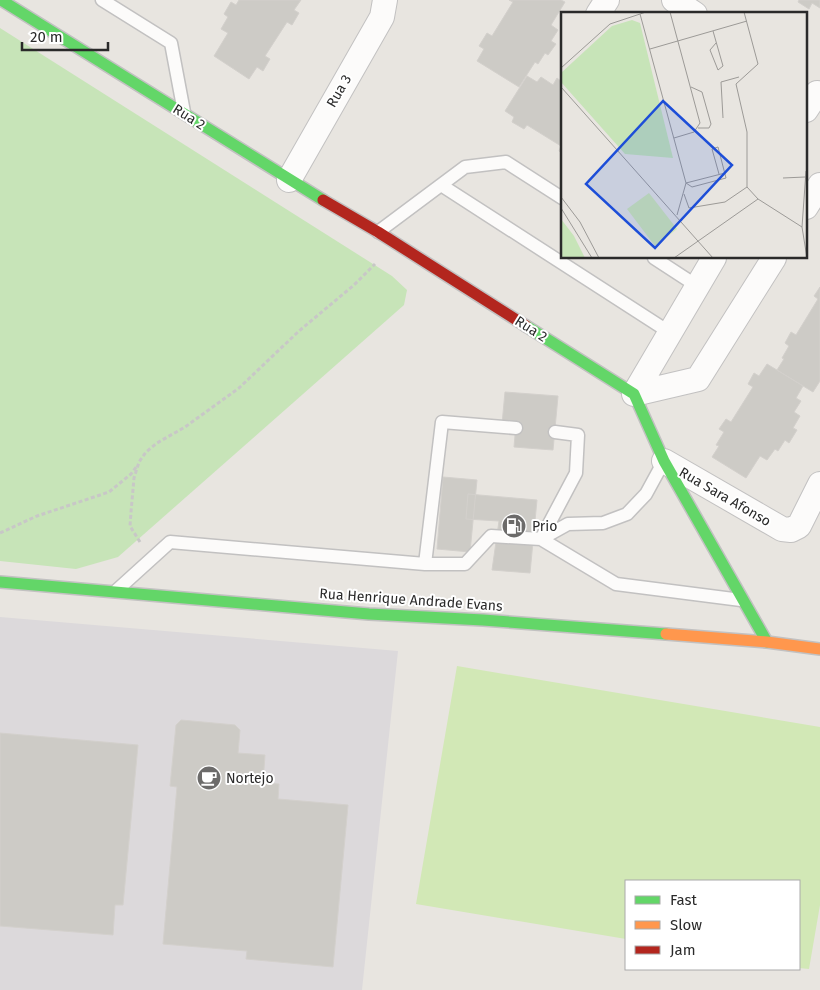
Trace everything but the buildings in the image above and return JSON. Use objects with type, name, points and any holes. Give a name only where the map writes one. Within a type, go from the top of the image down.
[{"type":"street","name":"Rua 2","points":[[1,0],[289,180],[378,232],[634,394]]},
{"type":"street","name":"Rua 3","points":[[289,180],[382,16],[385,0]]},
{"type":"street","points":[[599,12],[607,0]]},
{"type":"street","points":[[674,0],[692,12]]},
{"type":"street","points":[[808,204],[820,185]]},
{"type":"street","points":[[634,394],[713,259]]},
{"type":"street","points":[[634,394],[698,379],[773,259]]},
{"type":"street","points":[[634,394],[664,461],[767,642]]},
{"type":"street","name":"Rua Sara Afonso","points":[[664,461],[782,530],[791,530],[799,526],[820,484]]},
{"type":"street","name":"Rua Henrique Andrade Evans","points":[[0,582],[369,614],[492,620],[767,642],[820,649]]},
{"type":"lane","points":[[102,0],[170,43],[185,115]]},
{"type":"lane","points":[[378,232],[464,167],[506,162],[561,197]]},
{"type":"lane","points":[[441,185],[670,332]]},
{"type":"lane","points":[[656,259],[697,286]]},
{"type":"lane","points":[[425,564],[442,422],[516,428]]},
{"type":"lane","points":[[541,539],[576,473],[578,435],[555,432]]},
{"type":"lane","points":[[541,539],[568,524],[603,523],[627,514],[646,494],[664,461]]},
{"type":"lane","points":[[116,592],[170,542],[425,564],[465,564],[491,536],[541,539],[616,584],[744,600]]},
{"type":"path","points":[[0,533],[37,516],[109,492],[131,474],[146,452],[157,443],[185,427],[239,388],[377,262]]},
{"type":"path","points":[[138,463],[134,478],[130,526],[139,541],[154,557]]},
{"type":"shaded area","points":[[0,617],[398,651],[362,990],[0,990]]},
{"type":"green space","points":[[0,28],[392,276],[407,290],[404,305],[118,557],[76,569],[0,561]]},
{"type":"green space","points":[[457,666],[820,727],[820,905],[809,969],[800,968],[800,880],[625,880],[625,939],[416,904]]},
{"type":"traffic: fast","points":[[1,0],[323,200]]},
{"type":"traffic: fast","points":[[526,326],[634,394],[664,461],[767,642]]},
{"type":"traffic: fast","points":[[0,582],[369,614],[483,620],[666,634]]},
{"type":"traffic: slow","points":[[666,634],[767,642],[820,649]]},
{"type":"traffic: jam","points":[[323,200],[378,232],[526,326]]},
{"type":"place","name":"Prio","points":[[514,526]]},
{"type":"place","name":"Nortejo","points":[[209,778]]}]
